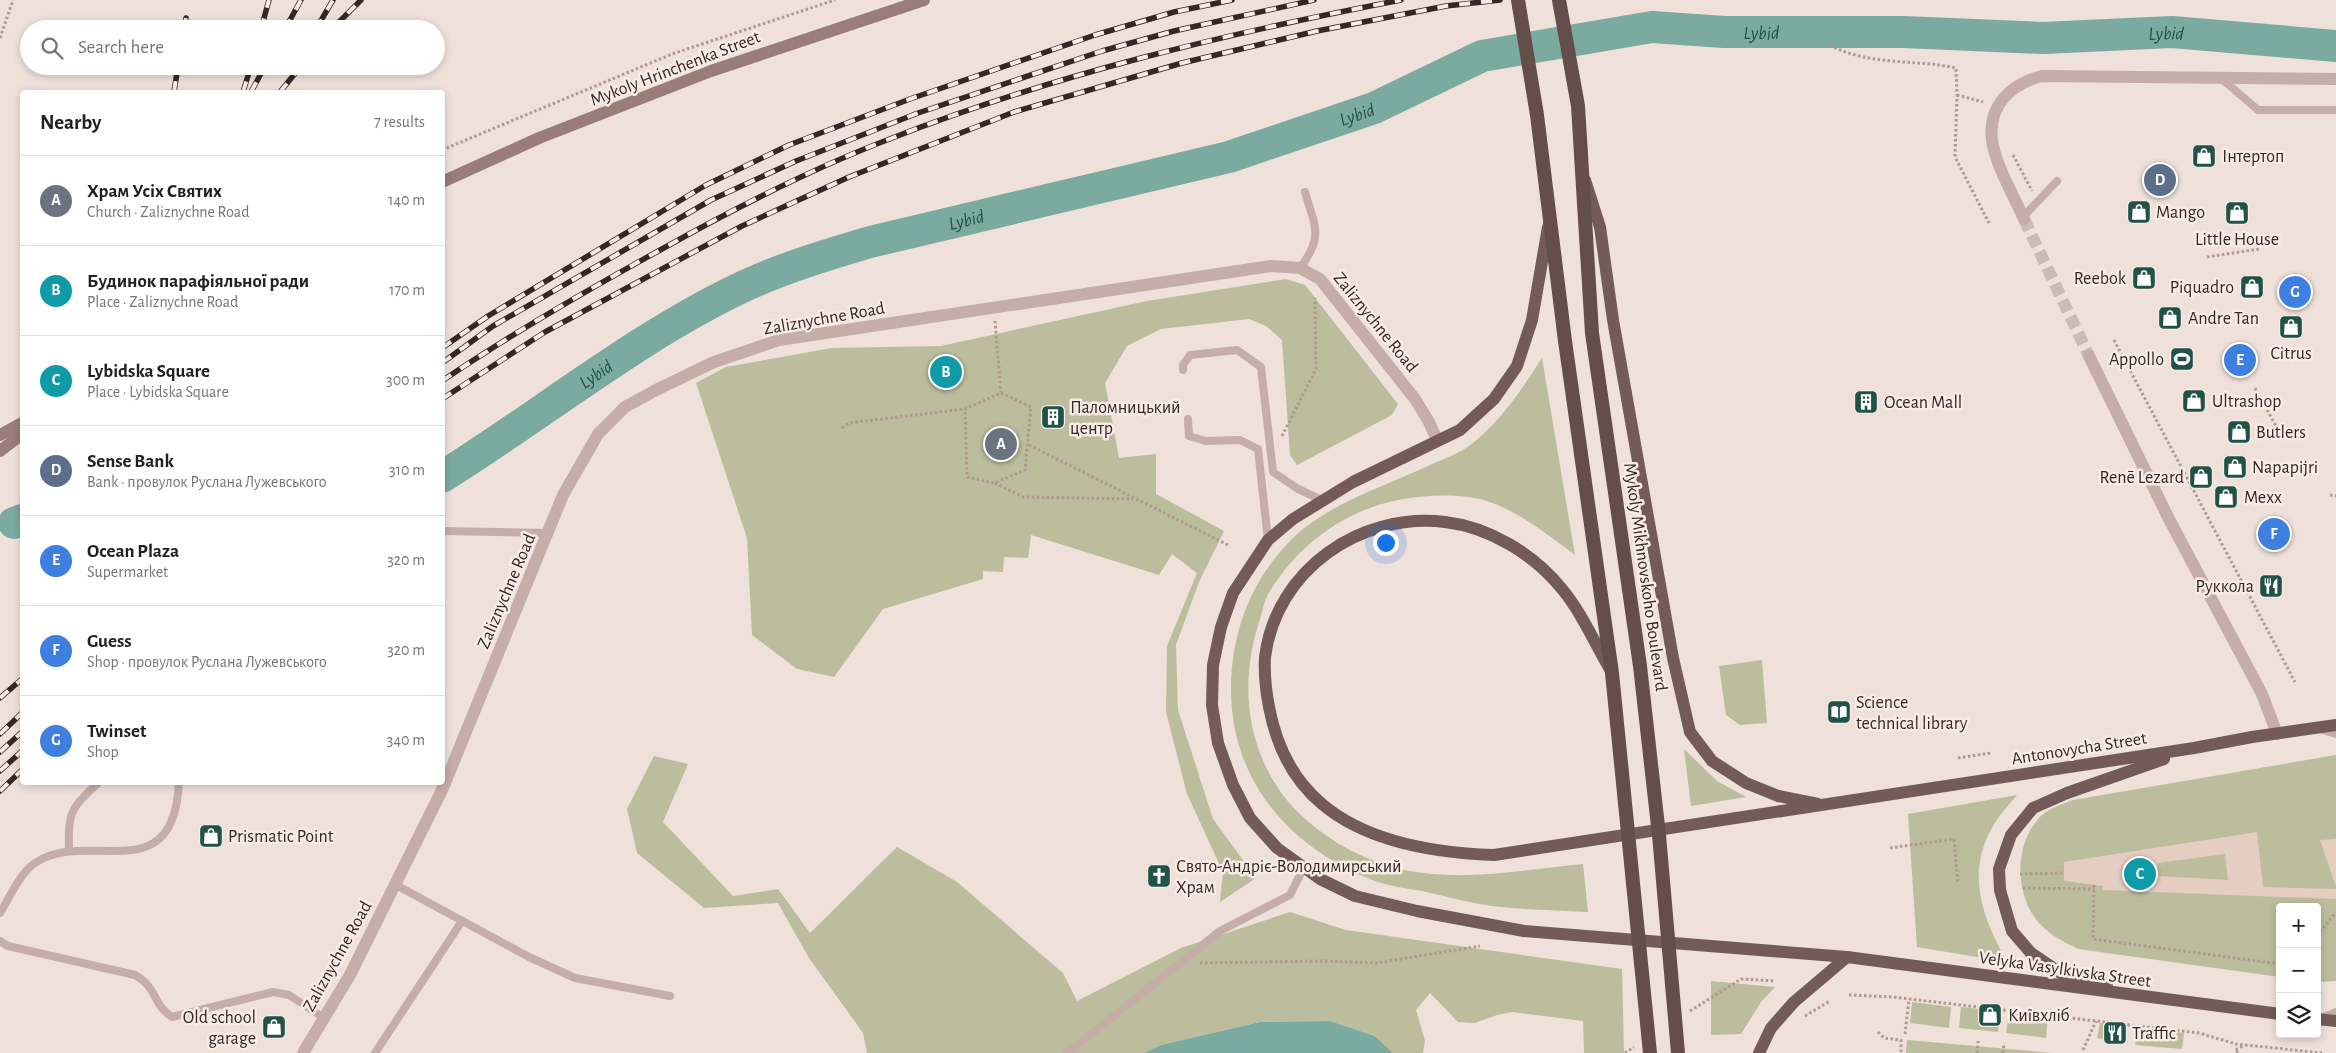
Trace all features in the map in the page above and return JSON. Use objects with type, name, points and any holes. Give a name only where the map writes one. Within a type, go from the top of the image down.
[{"type":"highway","points":[[1518,0],[1537,115],[1564,341],[1612,673],[1650,1052]]},
{"type":"highway","name":"Mykoly Mikhnovskoho Boulevard","points":[[1559,0],[1578,106],[1592,333],[1640,666],[1659,835],[1677,1049]]},
{"type":"main road","name":"Mykoly Hrinchenka Street","points":[[445,181],[539,138],[711,71],[924,0]]},
{"type":"main road","points":[[1582,170],[1600,227],[1613,320],[1671,649],[1690,732],[1712,761],[1746,783],[1778,796],[1828,806]]},
{"type":"main road","points":[[1268,540],[1322,500],[1404,455],[1460,430],[1494,399],[1517,366],[1532,320],[1550,219]]},
{"type":"main road","points":[[0,436],[20,424]]},
{"type":"main road","points":[[0,450],[20,435]]},
{"type":"main road","name":"Antonovycha Street","points":[[1612,673],[1562,588],[1524,554],[1504,541],[1480,530],[1456,523],[1429,520],[1402,522],[1376,527],[1349,538],[1324,555],[1302,576],[1285,600],[1272,627],[1265,658],[1266,691],[1272,722],[1282,753],[1299,781],[1310,793],[1322,804],[1352,823],[1385,837],[1420,847],[1456,854],[1494,855],[1828,806],[2336,725]]},
{"type":"main road","name":"Velyka Vasylkivska Street","points":[[1268,540],[1233,593],[1221,627],[1213,665],[1212,705],[1218,743],[1233,785],[1250,818],[1277,848],[1303,868],[1320,879],[1355,896],[1524,931],[1846,957],[2152,999],[2276,1014]]},
{"type":"main road","points":[[2152,999],[2062,974],[2031,954],[2012,931],[2000,890],[1999,870],[2012,835],[2033,808],[2067,793],[2194,748]]},
{"type":"main road","points":[[1759,1053],[1771,1028],[1794,1002],[1846,957]]},
{"type":"main road","points":[[2321,1019],[2336,1021]]},
{"type":"street","points":[[2023,218],[1994,150],[1992,130],[1998,107],[2008,92],[2024,80],[2042,76],[2336,79]]},
{"type":"street","name":"Zaliznychne Road","points":[[303,1053],[350,975],[444,788],[563,495],[598,434],[625,406],[714,362],[779,340],[1271,266],[1300,268],[1320,279],[1415,399],[1430,422],[1437,440]]},
{"type":"street","points":[[2089,356],[2169,519],[2262,694],[2277,734]]},
{"type":"lane","points":[[2221,78],[2258,110],[2336,110]]},
{"type":"lane","points":[[2023,218],[2057,181]]},
{"type":"lane","points":[[1300,268],[1313,251],[1317,233],[1305,192]]},
{"type":"lane","points":[[1183,370],[1183,365],[1190,355],[1237,350],[1261,367],[1273,472],[1298,490],[1322,500]]},
{"type":"lane","points":[[1188,419],[1189,436],[1206,441],[1240,440],[1258,449],[1268,540]]},
{"type":"lane","points":[[445,530],[549,533]]},
{"type":"lane","points":[[2315,728],[2336,734]]},
{"type":"lane","points":[[69,851],[69,827],[72,811],[96,785]]},
{"type":"lane","points":[[0,913],[28,869],[48,856],[69,851],[122,852],[154,844],[167,830],[178,800],[179,785]]},
{"type":"lane","points":[[1067,1053],[1220,931],[1290,896],[1303,868]]},
{"type":"lane","points":[[396,885],[529,958],[575,978],[670,996]]},
{"type":"lane","points":[[374,1053],[462,921]]},
{"type":"lane","points":[[0,941],[8,946],[135,975],[147,982],[159,1006],[172,1017],[273,992],[289,994],[324,1018]]},
{"type":"lane","points":[[2321,1018],[2336,1012]]},
{"type":"path","points":[[0,38],[13,0]]},
{"type":"path","points":[[445,149],[672,54],[835,0]]},
{"type":"path","points":[[1830,45],[1868,58],[1936,64],[1956,68],[1955,158],[1989,223]]},
{"type":"path","points":[[2012,151],[2038,201]]},
{"type":"path","points":[[2207,257],[2259,249]]},
{"type":"path","points":[[1271,456],[1316,369],[1315,290]]},
{"type":"path","points":[[995,320],[1002,393]]},
{"type":"path","points":[[2114,340],[2295,682]]},
{"type":"path","points":[[2255,388],[2276,428]]},
{"type":"path","points":[[842,428],[850,423],[965,409],[1002,393],[1031,407],[1028,445],[1025,470],[994,483]]},
{"type":"path","points":[[965,409],[968,477],[994,483],[1023,497],[1133,499]]},
{"type":"path","points":[[1028,445],[1228,545]]},
{"type":"path","points":[[2330,495],[2336,496]]},
{"type":"path","points":[[1958,758],[1991,753]]},
{"type":"path","points":[[1890,848],[1954,839],[1958,884]]},
{"type":"path","points":[[2020,874],[2064,873]]},
{"type":"path","points":[[2023,888],[2094,887],[2093,940],[2276,963]]},
{"type":"path","points":[[2321,931],[2336,912]]},
{"type":"path","points":[[1180,964],[1323,961],[1377,963],[1480,946]]},
{"type":"path","points":[[1741,979],[1774,981]]},
{"type":"path","points":[[1850,995],[1909,999],[2199,1033],[2246,1045],[2322,1053]]},
{"type":"path","points":[[1905,1034],[1909,999]]},
{"type":"path","points":[[1806,1014],[1830,1001]]},
{"type":"path","points":[[2083,1050],[2096,1021]]},
{"type":"path","points":[[1878,1032],[1884,1038],[1901,1040],[1901,1053]]},
{"type":"path","points":[[1977,1053],[1978,1041]]},
{"type":"path","points":[[2003,1053],[2004,1043]]},
{"type":"path","points":[[2238,1053],[2235,1050],[2246,1045]]},
{"type":"green space","points":[[1286,279],[1305,285],[1398,404],[1392,415],[1297,465],[1290,455],[1282,340],[1266,326],[1249,319],[1161,329],[1127,346],[1105,383],[1119,458],[1156,454],[1156,494],[1224,531],[1199,582],[1176,645],[1178,710],[1213,819],[1256,878],[1220,902],[1223,872],[1187,794],[1166,712],[1167,646],[1197,573],[1172,554],[1159,575],[1031,535],[1028,558],[1004,557],[1003,572],[983,571],[983,579],[883,609],[834,677],[797,669],[752,635],[747,538],[696,383],[726,367],[832,348],[941,346],[1147,301]]},
{"type":"green space","points":[[1542,358],[1575,555],[1511,511],[1477,498],[1454,496],[1420,497],[1398,500],[1359,512],[1341,521],[1309,544],[1295,558],[1268,594],[1251,656],[1248,696],[1254,735],[1269,773],[1293,807],[1326,835],[1364,857],[1404,870],[1426,873],[1449,875],[1494,874],[1583,864],[1588,912],[1516,908],[1475,903],[1382,883],[1340,865],[1313,848],[1289,828],[1269,805],[1253,779],[1241,751],[1233,720],[1232,665],[1240,625],[1255,589],[1277,555],[1306,527],[1339,506],[1460,452],[1469,446],[1501,416]]},
{"type":"green space","points":[[1762,660],[1767,723],[1740,725],[1726,715],[1719,666]]},
{"type":"green space","points":[[1684,749],[1717,781],[1746,797],[1691,806]]},
{"type":"green space","points":[[2336,755],[2336,981],[2321,982],[2321,903],[2276,903],[2276,976],[2078,949],[2048,932],[2031,913],[2025,899],[2020,871],[2021,856],[2031,829],[2039,818],[2051,809],[2073,800]]},
{"type":"green space","points":[[654,756],[688,764],[663,822],[733,896],[778,889],[810,933],[897,847],[957,882],[1063,973],[1077,1001],[1181,948],[1290,912],[1346,930],[1622,969],[1624,1053],[1584,1053],[1583,1021],[1512,1012],[1475,1023],[1458,1022],[1430,993],[1416,1010],[1425,1041],[1423,1053],[1393,1053],[1375,1036],[1330,1021],[1260,1022],[1161,1045],[1144,1053],[867,1053],[863,1033],[809,958],[778,903],[704,908],[637,853],[627,809]]},
{"type":"green space","points":[[2017,795],[1995,822],[1980,861],[1980,896],[1991,929],[2007,962],[1917,947],[1908,814]]},
{"type":"green space","points":[[1711,981],[1775,987],[1761,1002],[1741,1034],[1711,1035]]},
{"type":"green space","points":[[1912,1002],[1951,1007],[1949,1028],[1910,1023]]},
{"type":"green space","points":[[1961,1007],[2000,1011],[1998,1032],[1959,1028]]},
{"type":"green space","points":[[2009,1013],[2048,1017],[2046,1038],[2006,1033]]},
{"type":"green space","points":[[2100,1023],[2126,1026],[2124,1042],[2097,1038]]},
{"type":"green space","points":[[2138,1028],[2184,1033],[2182,1049],[2135,1045]]},
{"type":"green space","points":[[1907,1040],[2053,1053],[1906,1053]]},
{"type":"shaded area","points":[[2257,832],[2263,887],[2336,889],[2336,899],[2103,890],[2103,886],[2064,881],[2064,862]],"holes":[[[2225,854],[2228,880],[2159,876],[2158,863]]]},
{"type":"shaded area","points":[[2336,839],[2336,887],[2320,840]]},
{"type":"water","points":[[1330,1021],[1375,1036],[1393,1053],[1144,1053],[1161,1045],[1260,1022]]},
{"type":"waterway","name":"Lybid","points":[[445,475],[632,349],[711,303],[765,277],[870,242],[1229,157],[1374,108],[1482,56],[1652,27],[1724,32],[1903,32],[2043,38],[2172,32],[2336,46]]},
{"type":"waterway","name":"Lybid","points":[[14,523],[20,521]]},
{"type":"tunnel","points":[[2024,219],[2089,356]]},
{"type":"railway","points":[[263,20],[269,0]]},
{"type":"railway","points":[[290,20],[301,0]]},
{"type":"railway","points":[[321,20],[333,0]]},
{"type":"railway","points":[[341,20],[361,0]]},
{"type":"railway","points":[[445,346],[488,316],[706,185],[789,145],[910,99],[1095,35],[1174,12],[1232,0]]},
{"type":"railway","points":[[445,361],[493,326],[711,200],[796,161],[918,113],[1102,51],[1174,31],[1314,0]]},
{"type":"railway","points":[[445,379],[550,312],[689,234],[801,177],[887,140],[1013,95],[1141,58],[1271,27],[1401,0]]},
{"type":"railway","points":[[445,397],[545,332],[742,226],[849,177],[1014,112],[1182,63],[1317,31],[1446,6],[1500,0]]},
{"type":"railway","points":[[174,90],[177,75]]},
{"type":"railway","points":[[244,90],[248,75]]},
{"type":"railway","points":[[252,90],[260,75]]},
{"type":"railway","points":[[282,90],[294,75]]},
{"type":"railway","points":[[0,698],[20,681]]},
{"type":"railway","points":[[0,734],[20,715]]},
{"type":"railway","points":[[0,752],[20,734]]},
{"type":"railway","points":[[0,771],[20,753]]},
{"type":"railway","points":[[0,791],[20,772]]},
{"type":"place","name":"Інтертоп","points":[[2204,156]]},
{"type":"place","name":"Sense Bank","points":[[2160,180]]},
{"type":"place","name":"Mango","points":[[2139,212]]},
{"type":"place","name":"Little House","points":[[2237,213]]},
{"type":"place","name":"Reebok","points":[[2144,278]]},
{"type":"place","name":"Piquadro","points":[[2252,287]]},
{"type":"place","name":"Twinset","points":[[2295,292]]},
{"type":"place","name":"Andre Tan","points":[[2170,318]]},
{"type":"place","name":"Citrus","points":[[2291,327]]},
{"type":"place","name":"Appollo","points":[[2182,359]]},
{"type":"place","name":"Ocean Plaza","points":[[2240,360]]},
{"type":"place","name":"Будинок парафіяльної ради","points":[[946,372]]},
{"type":"place","name":"Ultrashop","points":[[2194,401]]},
{"type":"place","name":"Ocean Mall","points":[[1866,402]]},
{"type":"place","name":"Паломницький центр","points":[[1053,417]]},
{"type":"place","name":"Butlers","points":[[2239,432]]},
{"type":"place","name":"Храм Усіх Святих","points":[[1001,444]]},
{"type":"place","name":"Napapijri","points":[[2235,467]]},
{"type":"place","name":"Renē Lezard","points":[[2201,477]]},
{"type":"place","name":"Mexx","points":[[2226,497]]},
{"type":"place","name":"Guess","points":[[2274,534]]},
{"type":"place","name":"Руккола","points":[[2271,586]]},
{"type":"place","name":"Science technical library","points":[[1839,712]]},
{"type":"place","name":"Prismatic Point","points":[[211,836]]},
{"type":"place","name":"Lybidska Square","points":[[2140,874]]},
{"type":"place","name":"Свято-Андріє-Володимирський Храм","points":[[1159,876]]},
{"type":"place","name":"Київхліб","points":[[1990,1015]]},
{"type":"place","name":"Old school garage","points":[[274,1027]]},
{"type":"place","name":"Traffic","points":[[2115,1033]]}]
